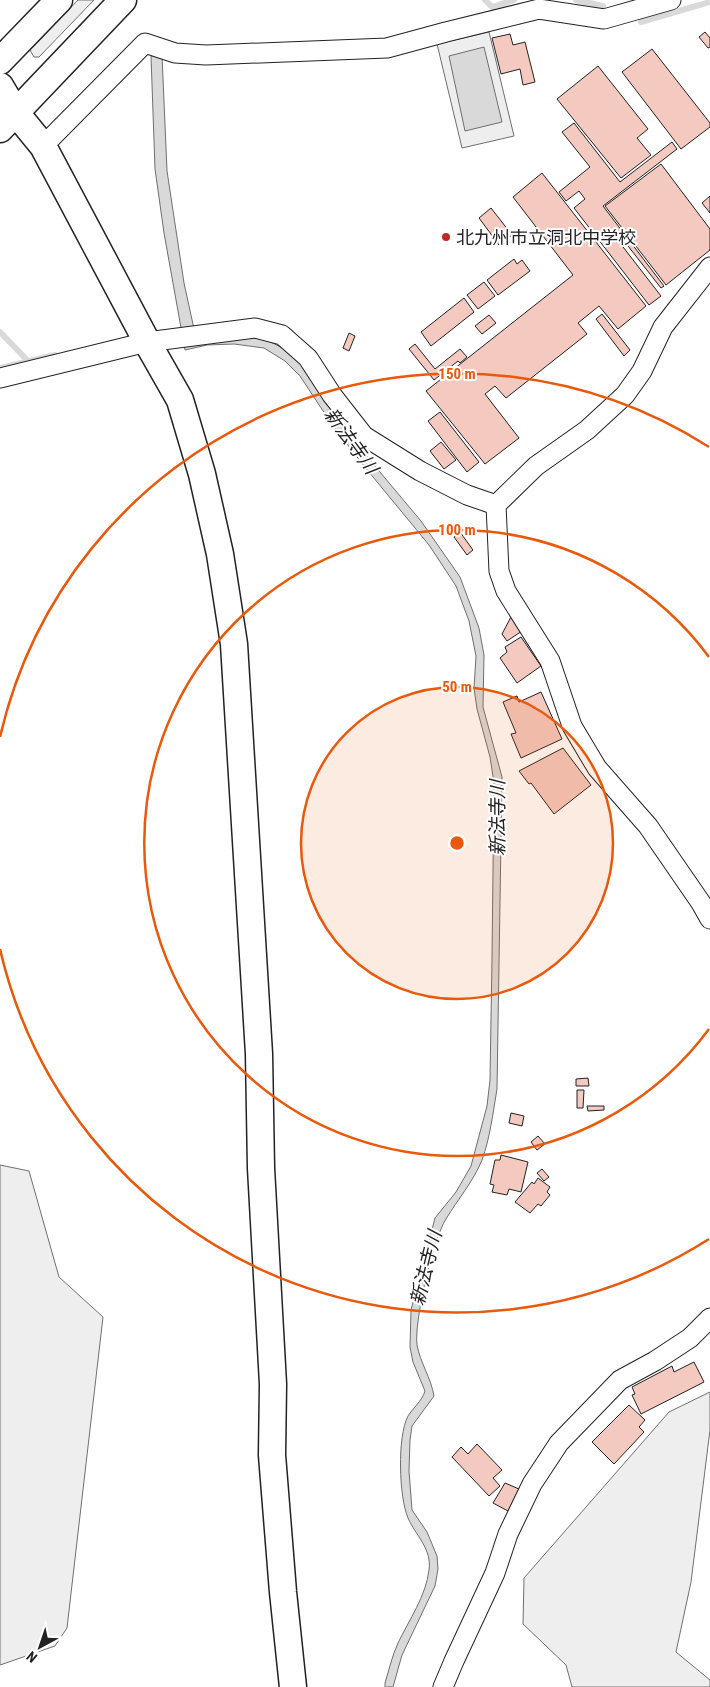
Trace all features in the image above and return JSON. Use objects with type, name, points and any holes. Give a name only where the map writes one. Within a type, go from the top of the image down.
[{"type":"street","points":[[0,61],[59,0]]},
{"type":"street","points":[[8,121],[123,0]]},
{"type":"street","points":[[43,146],[145,43],[175,53],[206,55],[388,48],[539,9],[604,19],[671,0]]},
{"type":"street","points":[[0,86],[8,121],[43,146],[147,342],[180,400],[202,474],[220,554],[234,644],[259,1054],[261,1168],[273,1384],[272,1455],[293,1687]]},
{"type":"street","points":[[710,267],[663,326],[642,371],[625,396],[588,430],[536,466],[496,504],[499,571],[506,591],[550,661],[572,726],[597,768],[648,826],[710,919]]},
{"type":"street","points":[[0,378],[147,342],[255,328],[282,334],[308,358],[332,395],[364,436],[420,471],[466,495],[496,504]]},
{"type":"street","points":[[444,1687],[494,1573],[508,1534],[532,1484],[559,1442],[620,1380],[655,1361],[690,1338],[710,1318]]},
{"type":"shaded area","points":[[78,0],[94,0],[39,57],[34,57],[30,50]]},
{"type":"shaded area","points":[[489,32],[514,136],[462,148],[437,44]]},
{"type":"shaded area","points":[[0,1165],[29,1171],[59,1277],[103,1317],[67,1628],[55,1646],[0,1665]]},
{"type":"shaded area","points":[[710,1392],[710,1430],[691,1582],[676,1652],[710,1680],[710,1687],[572,1687],[566,1665],[523,1624],[524,1578],[669,1412]]},
{"type":"water","points":[[484,47],[502,122],[465,131],[449,56]]},
{"type":"water","name":"新法寺川","points":[[162,55],[167,171],[184,283],[196,338],[234,335],[267,340],[286,350],[301,365],[359,447],[421,521],[460,577],[479,628],[484,655],[483,707],[502,777],[497,1089],[485,1152],[474,1176],[441,1229],[430,1261],[421,1300],[417,1345],[434,1396],[412,1426],[409,1471],[412,1510],[427,1532],[437,1556],[438,1569],[435,1586],[402,1655],[393,1687],[385,1687],[392,1658],[421,1598],[429,1570],[426,1549],[408,1518],[401,1482],[401,1452],[404,1426],[408,1416],[425,1391],[413,1362],[410,1347],[411,1310],[435,1218],[456,1192],[471,1166],[487,1106],[490,1080],[494,783],[490,757],[477,709],[474,688],[476,656],[469,621],[456,586],[429,545],[331,423],[300,376],[285,361],[264,348],[234,344],[207,345],[185,350],[164,233],[155,169],[151,56]]},
{"type":"building","points":[[705,32],[710,38],[710,47],[708,48],[699,37]]},
{"type":"building","points":[[510,34],[513,45],[525,42],[535,82],[523,85],[520,69],[501,74],[492,38]]},
{"type":"building","points":[[652,49],[710,123],[710,127],[681,149],[622,72]]},
{"type":"building","points":[[598,66],[648,129],[637,138],[651,155],[621,178],[557,99]]},
{"type":"building","points":[[574,123],[620,182],[672,142],[677,149],[603,206],[664,286],[661,288],[617,232],[613,234],[661,296],[649,305],[574,208],[585,199],[579,191],[566,201],[559,192],[590,167],[562,132]]},
{"type":"building","points":[[661,164],[710,229],[710,250],[666,285],[605,206]]},
{"type":"building","points":[[542,173],[646,306],[618,329],[599,306],[578,323],[587,334],[506,398],[495,386],[485,394],[519,438],[485,464],[426,391],[573,275],[513,197]]},
{"type":"building","points":[[710,196],[710,213],[702,203]]},
{"type":"building","points":[[491,208],[512,235],[499,245],[479,218]]},
{"type":"building","points":[[514,259],[517,264],[522,260],[530,271],[498,295],[487,280]]},
{"type":"building","points":[[484,282],[495,296],[478,309],[467,295]]},
{"type":"building","points":[[464,298],[474,312],[431,346],[421,332]]},
{"type":"building","points":[[602,314],[630,350],[624,356],[596,319]]},
{"type":"building","points":[[489,315],[496,323],[482,334],[475,326]]},
{"type":"building","points":[[349,333],[355,336],[349,351],[343,348]]},
{"type":"building","points":[[415,344],[435,369],[460,349],[467,357],[460,363],[458,361],[434,380],[409,349]]},
{"type":"building","points":[[440,412],[479,462],[467,472],[428,421]]},
{"type":"building","points":[[441,442],[456,460],[444,469],[430,451]]},
{"type":"building","points":[[460,532],[473,550],[467,555],[454,537]]},
{"type":"building","points":[[512,615],[522,631],[507,641],[502,634]]},
{"type":"building","points":[[521,637],[541,666],[517,683],[500,658],[507,652],[505,647]]},
{"type":"building","points":[[541,692],[562,739],[521,758],[511,734],[516,733],[503,702],[517,696],[519,702]]},
{"type":"building","points":[[563,748],[591,785],[554,814],[531,783],[529,784],[519,771]]},
{"type":"building","points":[[588,1078],[589,1086],[576,1086],[576,1079]]},
{"type":"building","points":[[577,1090],[584,1090],[583,1108],[577,1108]]},
{"type":"building","points":[[587,1106],[604,1106],[604,1110],[588,1111]]},
{"type":"building","points":[[511,1113],[524,1116],[522,1126],[509,1123]]},
{"type":"building","points":[[538,1136],[545,1144],[537,1150],[531,1142]]},
{"type":"building","points":[[501,1155],[528,1162],[521,1192],[509,1189],[507,1195],[492,1192],[494,1185],[490,1184],[495,1160],[500,1160]]},
{"type":"building","points":[[542,1169],[549,1177],[544,1181],[537,1173]]},
{"type":"building","points":[[538,1178],[550,1187],[547,1192],[550,1195],[541,1206],[538,1204],[530,1213],[515,1202],[532,1182],[534,1184]]},
{"type":"building","points":[[694,1362],[704,1382],[641,1414],[632,1395],[635,1394],[632,1387],[672,1366],[674,1372]]},
{"type":"building","points":[[629,1405],[645,1420],[639,1427],[644,1432],[614,1464],[592,1442]]},
{"type":"building","points":[[477,1444],[502,1470],[493,1478],[500,1486],[489,1496],[452,1457],[461,1447],[468,1454]]},
{"type":"building","points":[[505,1483],[519,1489],[508,1511],[493,1503]]},
{"type":"waterway","points":[[485,0],[492,7],[514,0]]},
{"type":"waterway","points":[[576,0],[603,6]]},
{"type":"waterway","points":[[641,22],[710,2]]},
{"type":"waterway","points":[[0,332],[28,361]]},
{"type":"waterway","points":[[0,368],[55,355]]},
{"type":"place","name":"北九州市立洞北中学校","points":[[446,237]]}]
